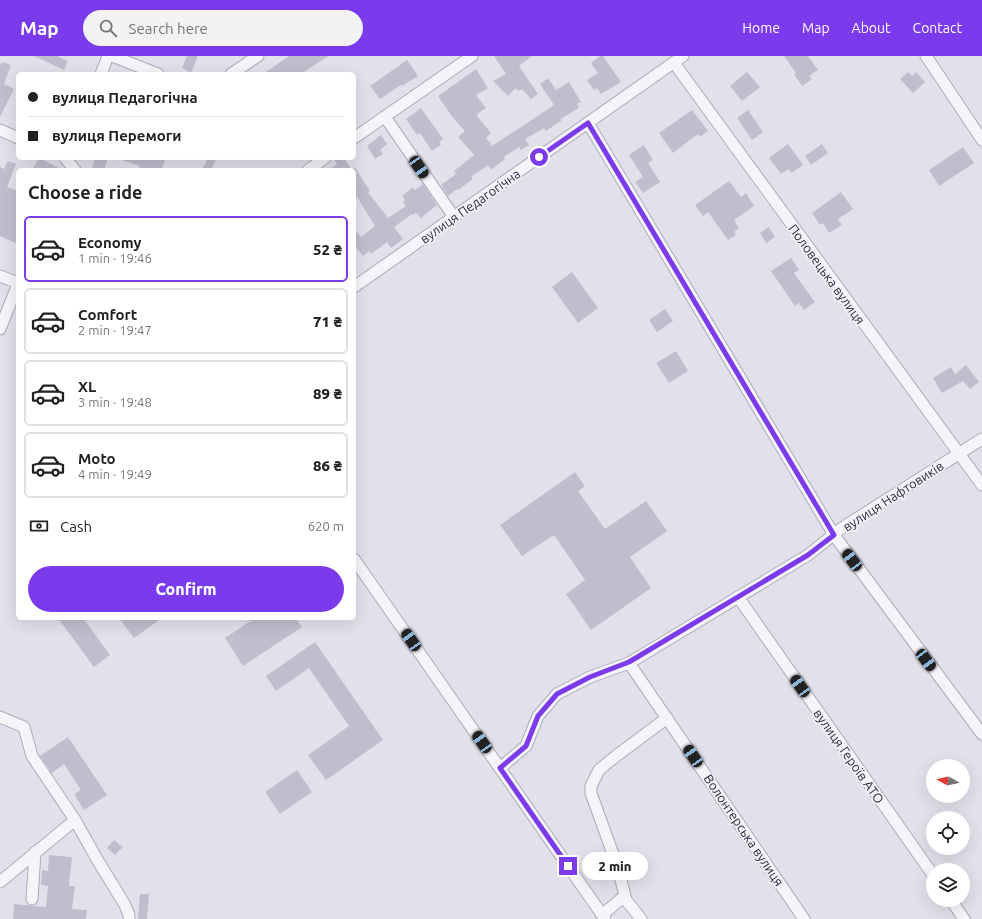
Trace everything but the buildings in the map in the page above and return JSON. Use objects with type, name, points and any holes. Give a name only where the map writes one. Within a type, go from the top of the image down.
[{"type":"street","points":[[102,72],[108,56]]},
{"type":"street","points":[[112,56],[153,72]]},
{"type":"street","points":[[234,72],[258,56]]},
{"type":"street","points":[[356,137],[472,56]]},
{"type":"street","name":"вулиця Педагогічна","points":[[356,286],[683,56]]},
{"type":"street","points":[[926,56],[982,140]]},
{"type":"street","name":"Половецька вулиця","points":[[674,63],[982,486]]},
{"type":"street","points":[[385,117],[454,217]]},
{"type":"street","points":[[588,123],[834,535],[982,734]]},
{"type":"street","points":[[0,130],[16,137]]},
{"type":"street","points":[[311,168],[323,160]]},
{"type":"street","points":[[0,276],[16,282]]},
{"type":"street","points":[[0,329],[16,288]]},
{"type":"street","name":"вулиця Нафтовиків","points":[[500,768],[526,746],[538,716],[557,694],[590,677],[629,662],[808,555],[842,528],[982,439]]},
{"type":"street","points":[[356,562],[603,917],[622,899],[626,900]]},
{"type":"street","name":"вулиця Героїв АТО","points":[[738,597],[926,865]]},
{"type":"street","name":"Волонтерська вулиця","points":[[629,662],[804,919]]},
{"type":"street","points":[[0,718],[24,727],[32,756],[75,820],[125,905],[129,915],[128,919]]},
{"type":"street","points":[[641,919],[626,900],[618,868],[591,793],[591,786],[599,770],[667,718]]},
{"type":"street","points":[[0,882],[75,820]]},
{"type":"street","points":[[32,899],[35,852]]},
{"type":"street","points":[[956,907],[964,919]]},
{"type":"route","points":[[539,157],[588,123],[834,535],[808,555],[629,662],[590,677],[557,694],[538,716],[526,746],[500,768],[568,866]]}]
